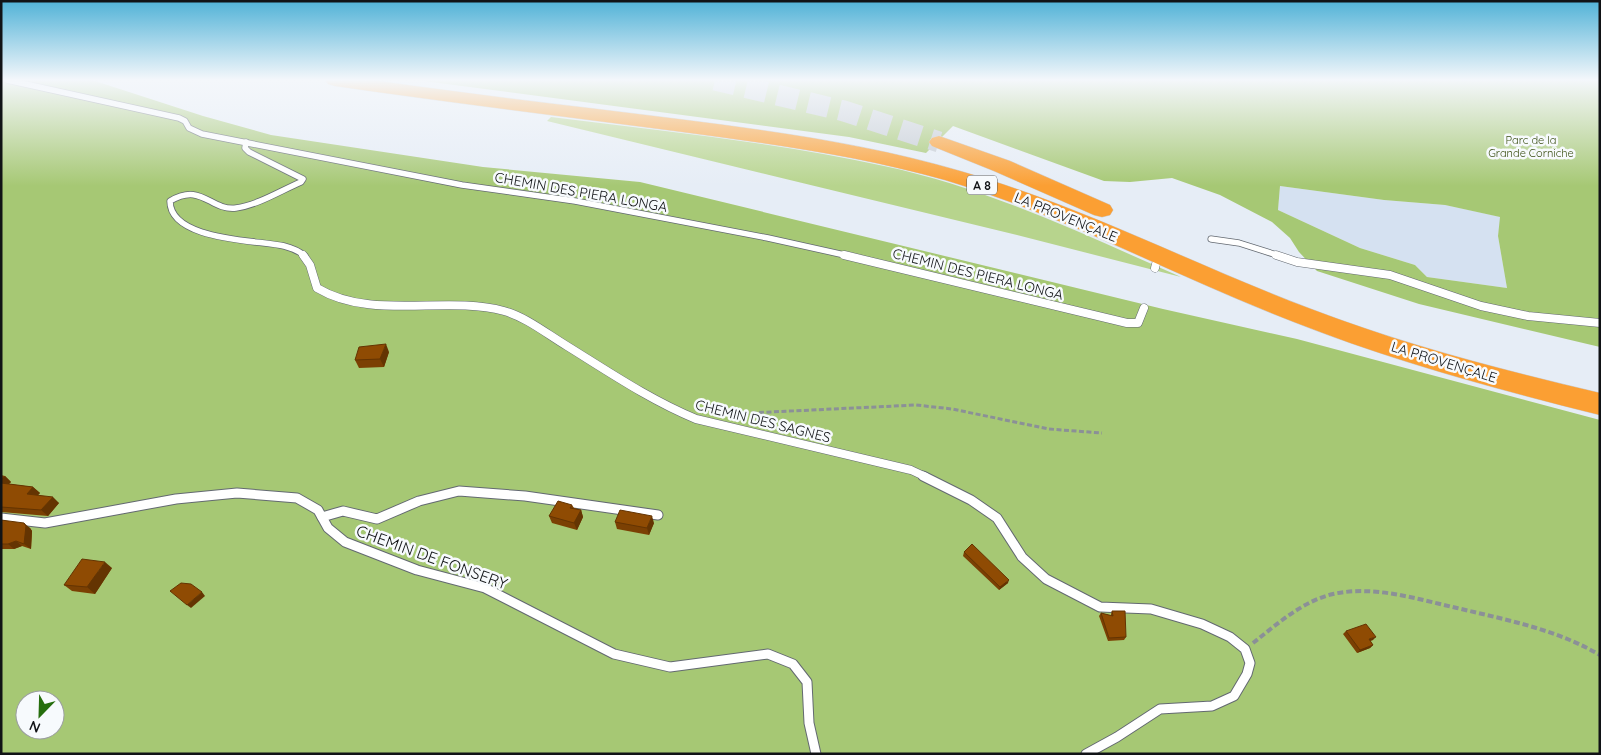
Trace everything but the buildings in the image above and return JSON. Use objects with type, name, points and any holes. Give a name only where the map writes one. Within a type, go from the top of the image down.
[{"type":"highway","name":"LA PROVENÇALE","points":[[597,115],[781,138],[870,154],[967,180],[1062,214],[1313,320],[1420,356],[1600,404]]},
{"type":"highway","name":"LA PROVENÇALE","points":[[939,142],[1002,166],[1225,265],[1341,311],[1435,343],[1600,385]]},
{"type":"lane","name":"CHEMIN DES PIERA LONGA","points":[[166,115],[185,121],[189,128],[202,134],[462,185],[575,201],[768,238],[898,267],[1127,323],[1138,323],[1144,308]]},
{"type":"lane","name":"CHEMIN DES SAGNES","points":[[246,142],[245,148],[249,152],[303,179],[301,182],[242,208],[227,208],[190,193],[179,195],[170,201],[170,206],[179,219],[203,232],[225,238],[251,243],[281,244],[296,250],[308,262],[317,288],[332,297],[385,306],[464,306],[504,311],[538,327],[663,404],[696,419],[911,470],[971,500],[997,518],[1022,558],[1046,579],[1100,607],[1151,609],[1202,624],[1230,637],[1245,649]]},
{"type":"lane","points":[[1211,238],[1239,243],[1297,262],[1390,276],[1481,306],[1528,316],[1600,323]]},
{"type":"lane","points":[[322,517],[343,511],[377,519],[419,501],[459,491],[524,496],[658,515]]},
{"type":"lane","name":"CHEMIN DE FONSERY","points":[[1,518],[45,523],[176,499],[237,494],[297,498],[318,510],[328,528],[346,542],[417,570],[485,588],[614,654],[670,666],[719,662],[768,654],[793,664],[807,682],[809,722],[816,754]]},
{"type":"lane","points":[[1086,754],[1160,710],[1212,706],[1234,696],[1249,668],[1250,663],[1245,649]]},
{"type":"path","points":[[696,419],[712,415],[916,405],[952,409],[1048,429],[1102,433]]},
{"type":"path","points":[[1245,649],[1273,627],[1314,600],[1344,592],[1394,594],[1533,624],[1575,640],[1600,656]]},
{"type":"shaded area","points":[[1280,186],[1384,200],[1445,205],[1501,217],[1498,236],[1507,288],[1427,277],[1415,265],[1360,248],[1278,210]]},
{"type":"green space","points":[[1,115],[201,115],[271,135],[483,167],[640,182],[1163,309],[1297,339],[1600,420],[1600,754],[1,754]]},
{"type":"green space","name":"Parc de la Grande Corniche","points":[[684,115],[1600,115],[1600,347],[1419,304],[1317,271],[1299,252],[1290,238],[1272,222],[1220,195],[1172,178],[1130,182],[1104,181],[953,126],[926,153],[849,137]],"holes":[[[1280,186],[1384,200],[1445,205],[1500,217],[1498,236],[1507,288],[1427,277],[1415,265],[1360,248],[1278,210]]]},
{"type":"green space","points":[[551,117],[802,150],[923,175],[1036,214],[1181,277],[1017,235],[547,121]]},
{"type":"tunnel","points":[[857,115],[939,142]]}]
